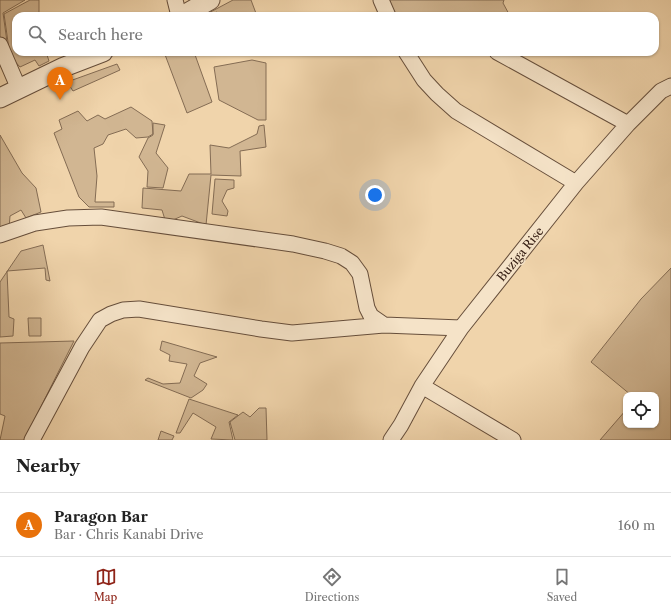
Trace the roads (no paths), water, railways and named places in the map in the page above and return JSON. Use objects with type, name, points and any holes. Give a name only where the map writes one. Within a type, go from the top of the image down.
[{"type":"street","points":[[175,0],[180,12]]},
{"type":"street","points":[[188,12],[210,0]]},
{"type":"street","points":[[381,0],[386,12]]},
{"type":"street","points":[[0,45],[19,89]]},
{"type":"street","points":[[0,98],[64,67],[93,56]]},
{"type":"street","points":[[409,56],[424,80],[456,111],[576,183]]},
{"type":"street","points":[[504,56],[628,124]]},
{"type":"street","name":"Buziga Rise","points":[[391,440],[401,425],[422,386],[461,328],[576,183],[628,124],[662,91],[671,86]]},
{"type":"street","points":[[0,235],[35,223],[68,218],[102,217],[293,244],[325,251],[341,256],[352,263],[360,274],[371,316],[384,325]]},
{"type":"street","points":[[32,440],[82,347],[100,320],[123,310],[139,309],[292,333],[384,325],[461,328]]},
{"type":"street","points":[[422,386],[513,440]]},
{"type":"place","name":"Paragon Bar","points":[[60,100]]}]
